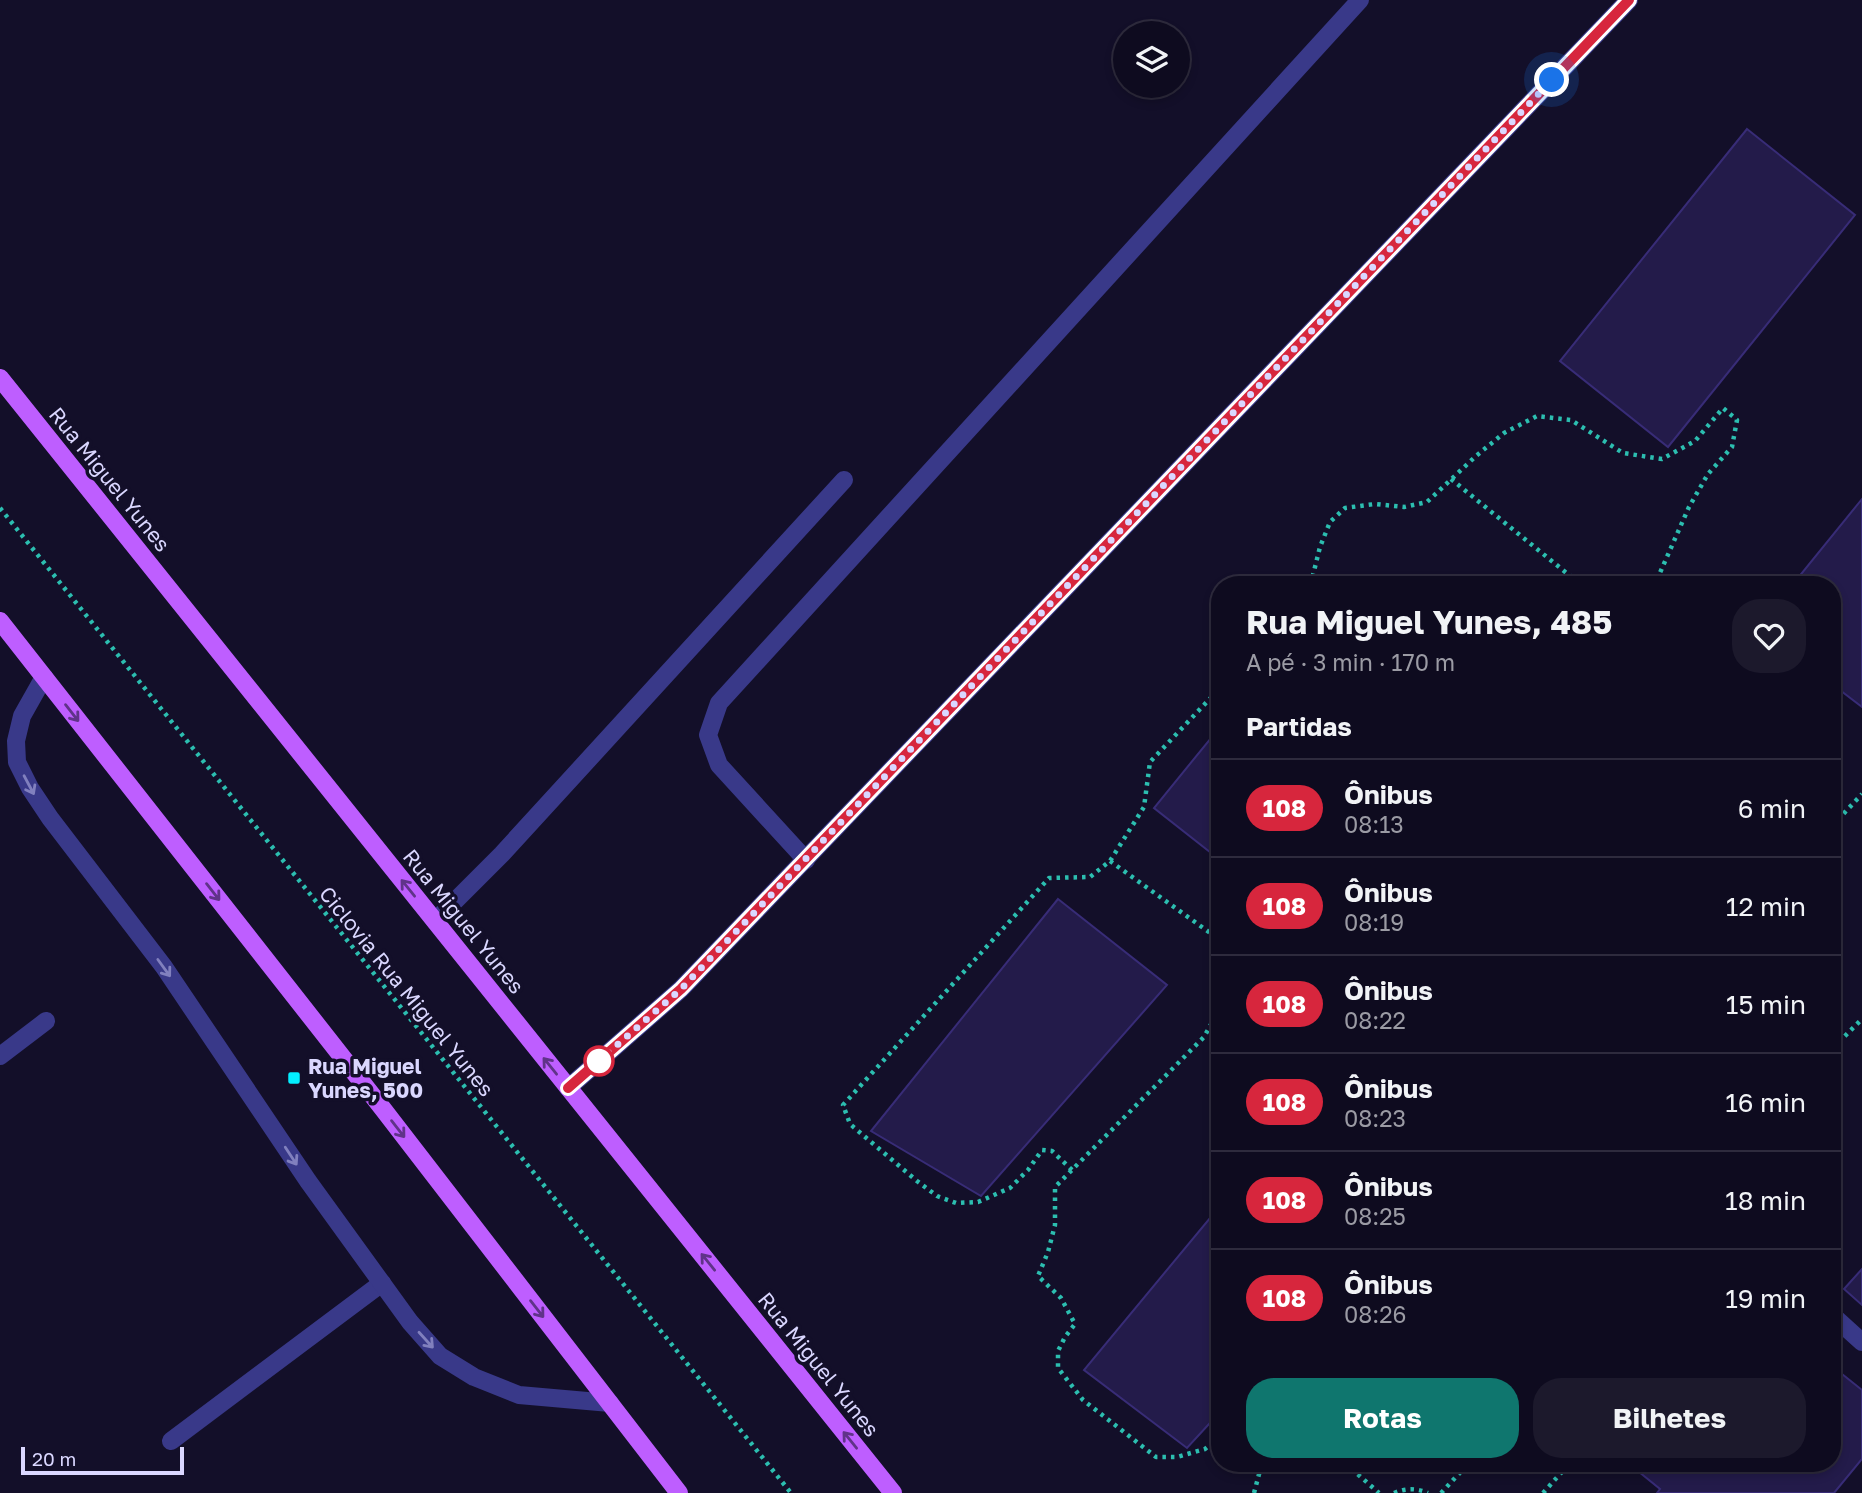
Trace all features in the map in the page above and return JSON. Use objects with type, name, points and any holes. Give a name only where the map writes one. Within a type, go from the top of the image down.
[{"type":"main road","name":"Rua Miguel Yunes","points":[[0,378],[893,1493]]},
{"type":"main road","points":[[0,621],[679,1493]]},
{"type":"street","points":[[806,860],[719,765],[708,735],[719,703],[1360,0]]},
{"type":"street","points":[[568,1088],[681,989],[1629,0]]},
{"type":"street","points":[[435,921],[502,854],[844,480]]},
{"type":"street","points":[[44,677],[22,716],[16,741],[17,762],[30,788],[164,967],[308,1181],[410,1322],[440,1356],[474,1377],[519,1395],[610,1404]]},
{"type":"street","points":[[0,1056],[46,1021]]},
{"type":"street","points":[[170,1441],[382,1283]]},
{"type":"street","points":[[1841,1323],[1862,1342]]},
{"type":"path","points":[[1312,576],[1330,522],[1345,508],[1375,504],[1404,507],[1427,502],[1504,433],[1537,416],[1571,420],[1623,453],[1662,459],[1695,442],[1723,408],[1737,420],[1732,447],[1708,474],[1689,507],[1659,576]]},
{"type":"path","points":[[1451,479],[1570,576]]},
{"type":"path","name":"Ciclovia Rua Miguel Yunes","points":[[0,508],[791,1493]]},
{"type":"path","points":[[1072,1170],[1052,1151],[1042,1150],[1010,1188],[978,1202],[956,1203],[937,1196],[850,1124],[843,1105],[1049,877],[1090,877],[1110,861],[1144,807],[1150,762],[1211,698]]},
{"type":"path","points":[[1841,817],[1862,794]]},
{"type":"path","points":[[1841,810],[1845,813]]},
{"type":"path","points":[[1110,861],[1211,934]]},
{"type":"path","points":[[1841,1040],[1862,1019]]},
{"type":"path","points":[[1211,1024],[1204,1037],[1055,1187],[1055,1226],[1038,1276],[1061,1298],[1075,1324],[1058,1351],[1058,1368],[1083,1400],[1156,1457],[1177,1457],[1205,1449],[1211,1444]]},
{"type":"path","points":[[1254,1493],[1260,1472]]},
{"type":"path","points":[[1355,1472],[1379,1493]]},
{"type":"path","points":[[1441,1493],[1461,1472]]},
{"type":"path","points":[[1544,1493],[1562,1472]]},
{"type":"path","points":[[1394,1493],[1416,1489],[1428,1493]]},
{"type":"building","points":[[1747,129],[1855,215],[1668,447],[1560,361]]},
{"type":"building","points":[[1862,499],[1862,707],[1841,691],[1841,576],[1799,576]]},
{"type":"building","points":[[1211,738],[1211,853],[1154,808]]},
{"type":"building","points":[[1058,899],[1167,985],[981,1196],[871,1131]]},
{"type":"building","points":[[1211,1217],[1211,1422],[1187,1448],[1084,1370]]},
{"type":"building","points":[[1862,1269],[1862,1305],[1844,1289]]},
{"type":"building","points":[[1841,1373],[1862,1390],[1862,1459],[1834,1493],[1657,1493],[1660,1489],[1639,1472],[1841,1472]]},
{"type":"bus line","name":"108","points":[[568,1088],[681,989],[1629,0]]},
{"type":"place","name":"Rua Miguel Yunes, 500","points":[[294,1078]]},
{"type":"route","points":[[599,1061],[681,989],[1552,80]]}]
